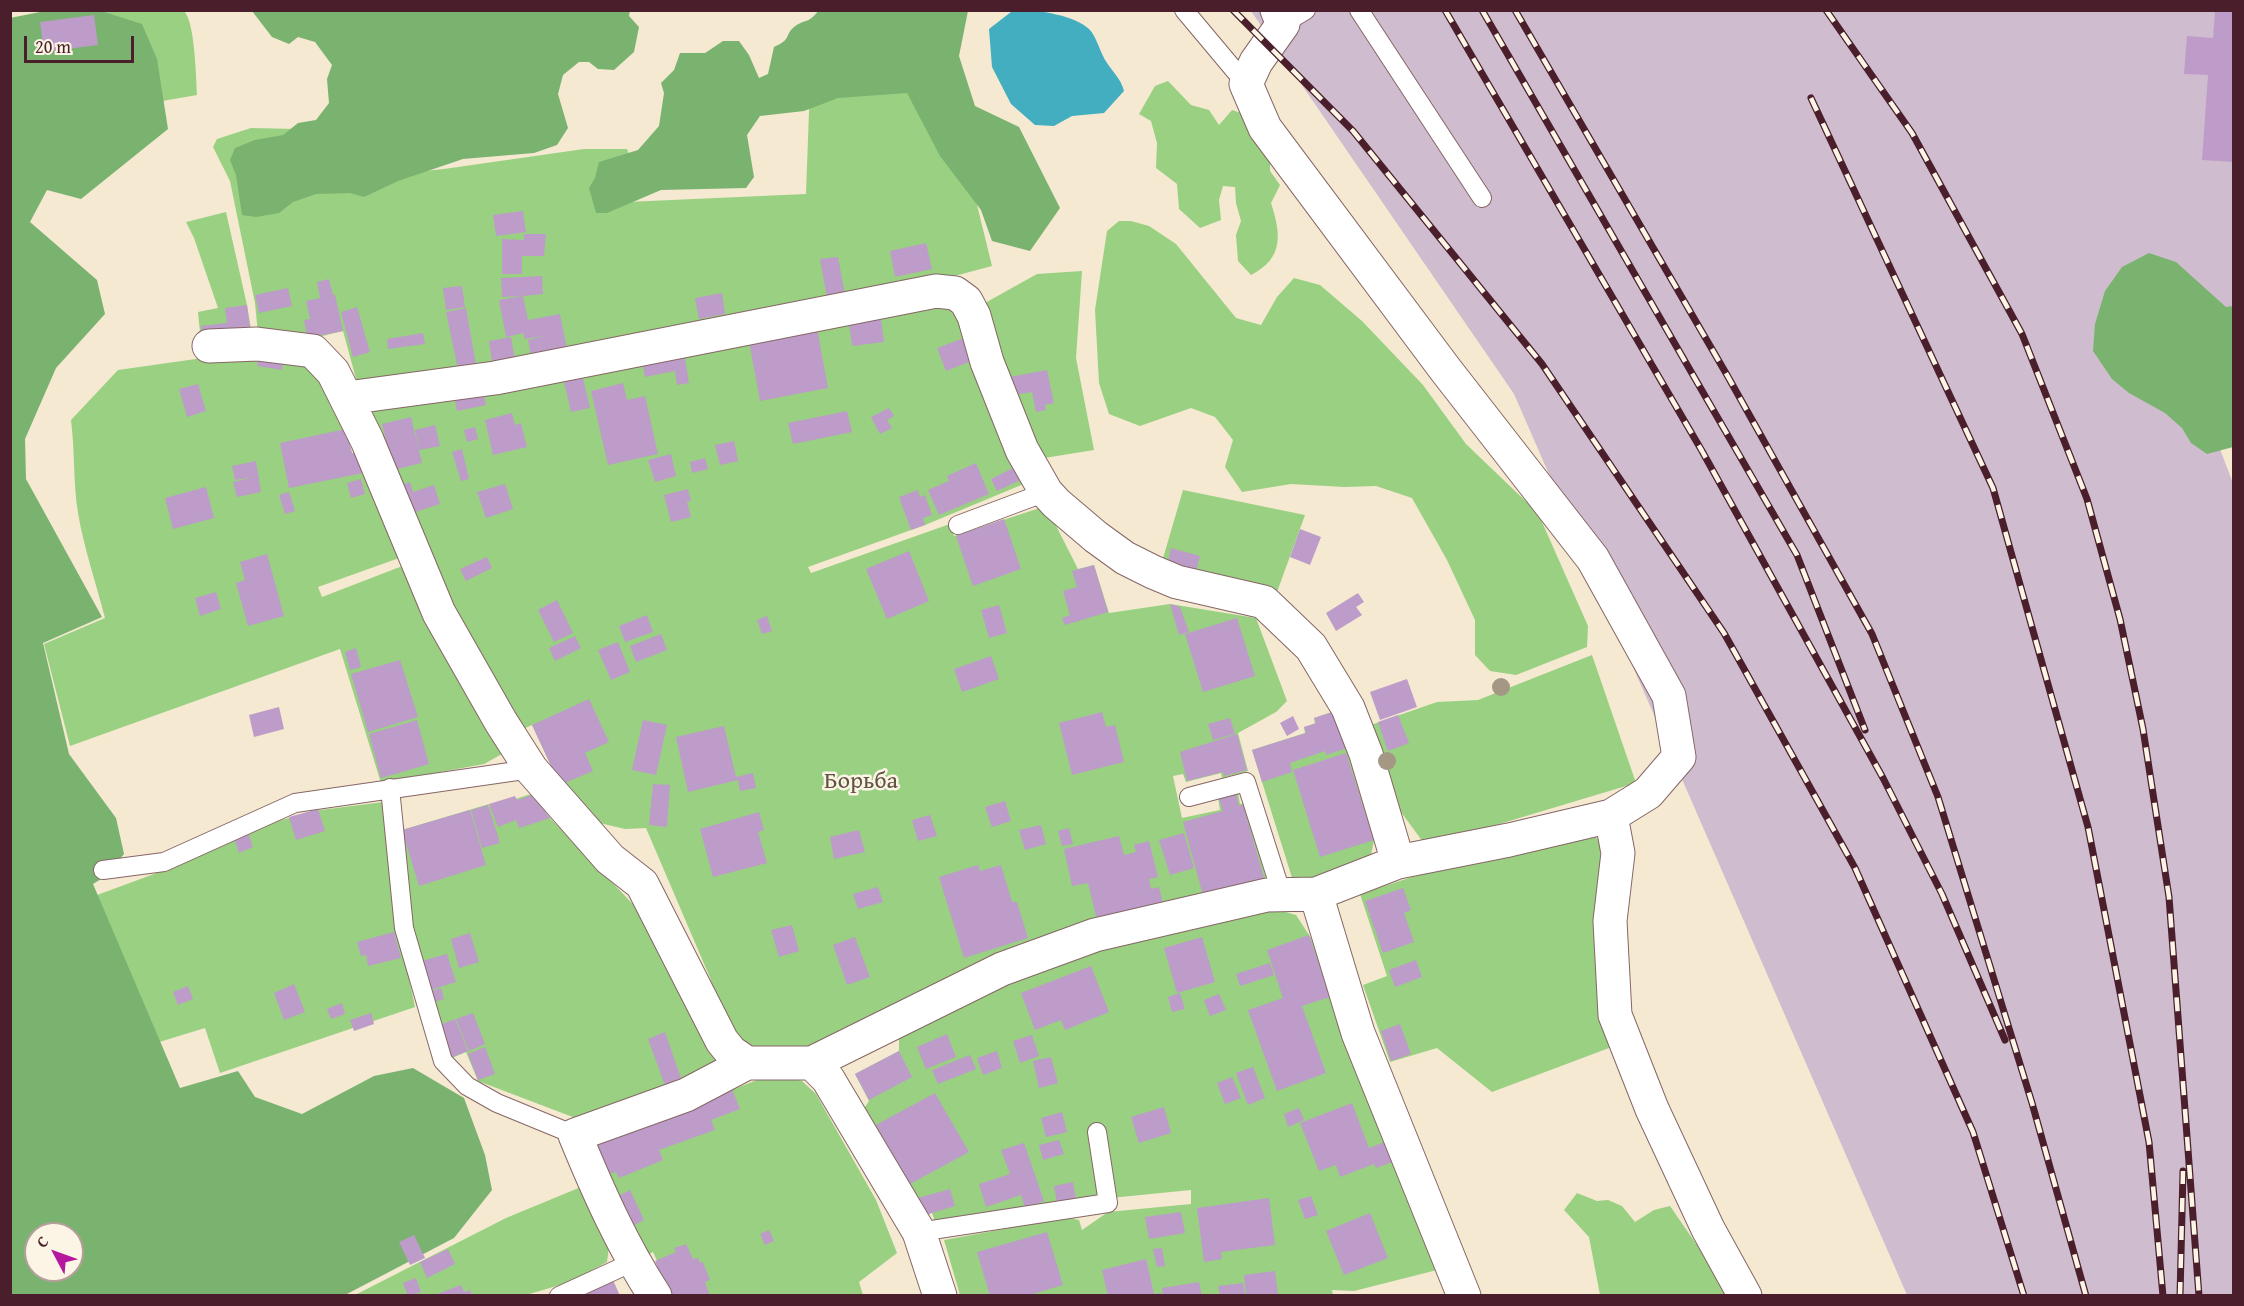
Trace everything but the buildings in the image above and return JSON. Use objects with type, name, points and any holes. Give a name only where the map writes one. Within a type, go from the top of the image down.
[{"type":"street","points":[[655,1296],[633,1262],[602,1201],[575,1135],[686,1095],[747,1063],[812,1063],[1002,969],[1095,935],[1267,895],[1316,894],[1398,862],[1509,840],[1611,816],[1648,793],[1679,757],[1669,696],[1593,559],[1444,369],[1265,128],[1246,84],[1256,62],[1289,15]]},
{"type":"street","points":[[347,398],[495,378],[936,291],[955,293],[966,301],[974,316],[987,362],[1022,450],[1046,492],[1096,537],[1125,558],[1177,582],[1264,602],[1311,647],[1347,708],[1366,754],[1398,862]]},
{"type":"street","points":[[209,346],[257,344],[314,351],[333,372],[347,398],[439,613],[501,722],[531,769],[610,859],[642,884],[722,1041],[731,1052],[747,1063]]},
{"type":"street","points":[[1611,816],[1618,853],[1610,921],[1615,1015],[1652,1109],[1675,1159],[1708,1229],[1745,1296]]},
{"type":"street","points":[[1316,894],[1358,1033],[1464,1296]]},
{"type":"street","points":[[812,1063],[828,1079],[919,1232],[940,1296]]},
{"type":"lane","points":[[1184,10],[1246,84]]},
{"type":"lane","points":[[1359,10],[1482,198]]},
{"type":"lane","points":[[958,525],[1046,492]]},
{"type":"lane","points":[[104,870],[164,862],[295,803],[531,769]]},
{"type":"lane","points":[[1189,797],[1246,782],[1282,895]]},
{"type":"lane","points":[[390,788],[404,928],[443,1061],[467,1086],[497,1103],[575,1135]]},
{"type":"lane","points":[[919,1232],[1108,1203],[1098,1132]]},
{"type":"lane","points":[[559,1296],[633,1262]]},
{"type":"shaded area","points":[[1251,11],[2233,11],[2233,330],[2163,301],[2233,483],[2233,1295],[1907,1295],[1514,394]]},
{"type":"green space","points":[[69,10],[184,11],[191,26],[193,38],[197,95],[47,121]]},
{"type":"green space","points":[[98,10],[142,24],[157,59],[168,129],[81,199],[47,190],[30,222],[97,280],[105,314],[56,368],[25,439],[26,479],[102,617],[43,643],[69,754],[116,818],[124,854],[106,876],[93,884],[180,1088],[238,1071],[255,1097],[302,1114],[374,1076],[413,1068],[464,1098],[485,1155],[492,1190],[454,1238],[345,1295],[11,1295],[10,18],[45,11]]},
{"type":"green space","points":[[630,10],[629,16],[639,27],[634,52],[614,70],[598,69],[589,62],[579,62],[563,75],[558,94],[568,128],[557,145],[534,153],[463,159],[398,181],[364,197],[350,193],[316,194],[293,202],[279,213],[256,217],[242,215],[236,175],[230,160],[235,148],[255,140],[283,135],[298,123],[316,120],[329,103],[327,79],[332,65],[315,42],[298,37],[289,44],[272,37],[252,11]]},
{"type":"green space","points":[[818,11],[968,11],[959,56],[975,106],[1019,127],[1060,208],[1030,251],[992,241],[981,210],[940,156],[907,93],[838,98],[804,111],[760,116],[747,135],[754,177],[746,188],[661,190],[607,213],[596,213],[589,188],[595,178],[599,162],[638,150],[659,126],[664,93],[661,83],[674,70],[680,53],[705,53],[723,41],[739,41],[749,55],[759,78],[768,74],[774,47],[786,40],[794,27],[812,18]]},
{"type":"green space","points":[[910,60],[965,156],[992,266],[917,286],[358,386],[343,331],[314,338],[258,333],[255,303],[230,181],[213,147],[217,139],[251,128],[298,129],[325,181],[444,169],[584,149],[627,149],[630,157],[627,202],[806,194],[810,84]]},
{"type":"green space","points":[[1168,81],[1191,105],[1209,110],[1219,125],[1232,110],[1241,113],[1270,153],[1270,171],[1280,185],[1271,203],[1277,225],[1277,244],[1269,261],[1251,275],[1238,261],[1236,235],[1241,221],[1235,187],[1223,186],[1219,200],[1221,220],[1200,228],[1179,209],[1177,184],[1156,168],[1157,143],[1151,121],[1139,114],[1155,86]]},
{"type":"green space","points":[[226,212],[252,335],[201,342],[198,312],[218,308],[194,238],[186,222]]},
{"type":"green space","points":[[1119,221],[1131,221],[1149,226],[1176,244],[1236,318],[1261,325],[1277,297],[1294,278],[1320,285],[1362,321],[1423,385],[1466,444],[1538,513],[1588,626],[1587,647],[1516,675],[1490,671],[1475,655],[1475,620],[1447,560],[1412,498],[1376,486],[1291,484],[1242,492],[1225,467],[1233,440],[1215,417],[1191,408],[1140,426],[1109,414],[1099,383],[1095,310],[1107,231]]},
{"type":"green space","points":[[2149,253],[2176,262],[2226,307],[2233,306],[2233,447],[2207,454],[2191,443],[2182,428],[2165,413],[2129,393],[2112,379],[2093,351],[2095,324],[2105,291],[2122,267]]},
{"type":"green space","points":[[1082,271],[1076,358],[1094,450],[1038,459],[1023,427],[985,303],[1037,274]]},
{"type":"green space","name":"Борьба","points":[[944,305],[959,319],[1026,483],[925,525],[808,567],[811,573],[950,524],[954,536],[1046,506],[1078,569],[1094,565],[1109,613],[1170,604],[1256,618],[1287,701],[1276,712],[1238,733],[1248,771],[1222,778],[1221,773],[1186,782],[1183,774],[1173,776],[1182,818],[1220,810],[1218,798],[1238,793],[1240,804],[1244,803],[1268,885],[814,1047],[755,1053],[721,1019],[711,980],[646,828],[625,829],[591,821],[560,785],[532,725],[519,731],[485,679],[371,413],[385,405]]},
{"type":"green space","points":[[203,358],[310,360],[346,429],[352,453],[362,451],[402,557],[318,587],[322,597],[405,565],[502,754],[484,764],[381,783],[340,649],[70,746],[44,644],[105,618],[78,513],[71,420],[118,370]]},
{"type":"green space","points":[[1183,490],[1305,515],[1277,592],[1161,565]]},
{"type":"green space","points":[[1592,655],[1636,783],[1426,846],[1395,804],[1368,726],[1437,702],[1478,700]]},
{"type":"green space","points":[[1335,711],[1374,840],[1369,865],[1294,884],[1252,750],[1305,733],[1304,727],[1315,724],[1314,718]]},
{"type":"green space","points":[[531,794],[550,818],[653,925],[713,1051],[716,1063],[714,1066],[578,1119],[478,1081],[466,1052],[452,1058],[412,930],[402,830]]},
{"type":"green space","points":[[384,802],[398,925],[415,1007],[220,1073],[205,1028],[143,1047],[89,898],[154,874],[281,820],[320,810]]},
{"type":"green space","points":[[1583,833],[1592,833],[1600,842],[1604,967],[1596,969],[1606,1008],[1609,1048],[1492,1092],[1437,1048],[1390,1062],[1363,985],[1387,976],[1360,894],[1412,877]]},
{"type":"green space","points":[[1264,906],[1296,915],[1311,938],[1358,1075],[1437,1270],[1354,1291],[1332,1290],[1333,1295],[960,1295],[944,1240],[1042,1222],[1060,1216],[1079,1220],[1082,1230],[1108,1212],[1191,1204],[1191,1190],[1080,1201],[936,1224],[932,1213],[916,1217],[859,1116],[869,1101],[855,1074],[899,1051],[899,1038],[1016,979],[1093,947]]},
{"type":"green space","points":[[786,1077],[802,1081],[816,1094],[876,1200],[897,1253],[859,1282],[863,1295],[673,1295],[653,1252],[639,1259],[586,1151],[757,1080]]},
{"type":"green space","points":[[581,1187],[609,1247],[607,1262],[570,1282],[526,1295],[353,1296],[506,1218]]},
{"type":"green space","points":[[1577,1193],[1597,1201],[1608,1200],[1622,1206],[1635,1222],[1654,1210],[1670,1206],[1712,1267],[1727,1295],[1600,1295],[1589,1237],[1564,1210]]},
{"type":"water","points":[[1022,10],[1067,17],[1083,24],[1092,32],[1124,91],[1104,113],[1072,116],[1054,126],[1035,125],[1011,104],[992,67],[989,29],[1011,12]]},
{"type":"railway","points":[[1233,10],[1353,131],[1542,364],[1724,633],[1855,868],[1973,1132],[2024,1296]]},
{"type":"railway","points":[[1445,10],[1702,451],[1883,778],[1942,894],[2005,1040]]},
{"type":"railway","points":[[1482,10],[1797,555],[1865,730]]},
{"type":"railway","points":[[1515,10],[1727,375],[1872,634],[1938,797],[2032,1103],[2086,1296]]},
{"type":"railway","points":[[1826,10],[1912,133],[2022,334],[2087,499],[2120,619],[2143,729],[2169,897],[2199,1296]]},
{"type":"railway","points":[[1811,98],[1993,488],[2088,827],[2149,1142],[2163,1296]]},
{"type":"railway","points":[[2180,1296],[2183,1171]]}]
